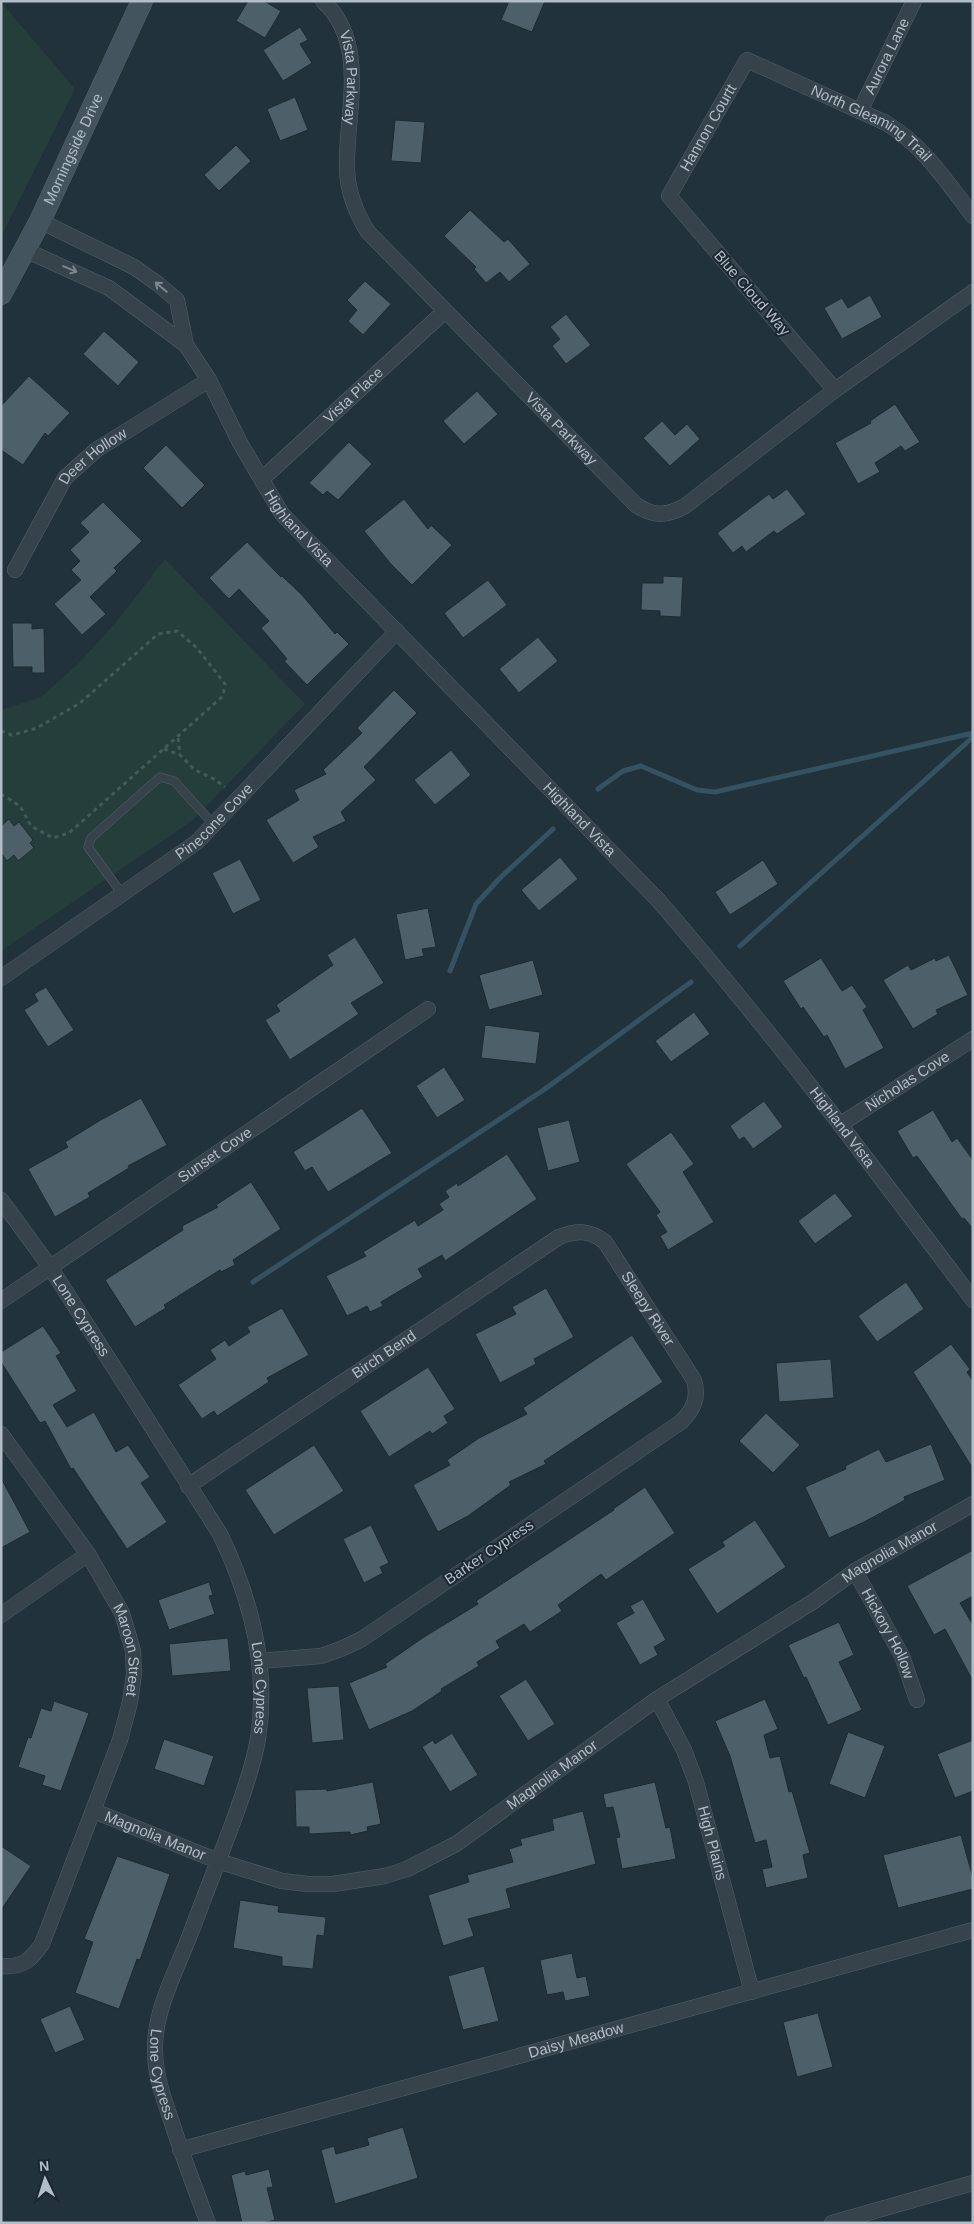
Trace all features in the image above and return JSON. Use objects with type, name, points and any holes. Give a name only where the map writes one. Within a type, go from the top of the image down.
[{"type":"street","name":"Morningside Drive","points":[[1,294],[40,221],[142,1]]},
{"type":"street","name":"Vista Parkway","points":[[323,1],[331,8],[348,42],[351,89],[347,170],[350,191],[357,213],[368,232],[636,505],[647,512],[659,515],[674,512],[685,506],[835,390],[973,292]]},
{"type":"street","name":"Aurora Lane","points":[[860,111],[914,1]]},
{"type":"street","name":"North Gleaming Trail","points":[[747,60],[860,111],[904,134],[917,145],[973,216]]},
{"type":"street","name":"Hannon Courtt","points":[[669,196],[747,60]]},
{"type":"street","name":"Blue Cloud Way","points":[[669,196],[835,390]]},
{"type":"street","name":"Highland Vista","points":[[40,221],[134,267],[158,284],[176,300],[186,345]]},
{"type":"street","name":"Highland Vista","points":[[25,250],[109,288],[186,345],[209,380],[240,442],[282,514],[658,900],[700,948],[842,1124],[973,1300]]},
{"type":"street","name":"Vista Place","points":[[262,479],[445,311]]},
{"type":"street","name":"Deer Hollow","points":[[15,570],[54,495],[65,478],[78,464],[96,450],[209,380]]},
{"type":"street","name":"Pinecone Cove","points":[[1,978],[181,854],[214,825],[397,631]]},
{"type":"street","name":"Sunset Cove","points":[[1,1301],[428,1009]]},
{"type":"street","name":"Nicholas Cove","points":[[842,1124],[973,1040]]},
{"type":"street","name":"Lone Cypress","points":[[1,1200],[50,1267],[220,1534],[232,1557],[249,1603],[259,1661],[261,1691],[258,1739],[244,1791],[164,2000],[157,2025],[154,2050],[158,2082],[180,2150],[208,2223]]},
{"type":"street","name":"Birch Bend","points":[[188,1486],[559,1237],[571,1232],[584,1232]]},
{"type":"street","name":"Sleepy River","points":[[584,1232],[596,1235],[605,1242],[690,1372],[696,1388],[696,1398]]},
{"type":"street","name":"Barker Cypress","points":[[259,1661],[321,1656],[341,1650],[362,1638],[681,1422],[688,1415],[696,1398]]},
{"type":"street","name":"Maroon Street","points":[[1,1434],[88,1554],[122,1613],[133,1651],[134,1674],[130,1702],[120,1740],[42,1944],[29,1961],[18,1966],[1,1966]]},
{"type":"street","name":"Magnolia Manor","points":[[94,1811],[218,1861],[282,1880],[308,1884],[357,1882],[407,1869],[456,1844],[657,1699],[814,1601],[855,1571],[973,1504]]},
{"type":"street","points":[[1,1615],[88,1554]]},
{"type":"street","name":"Hickory Hollow","points":[[855,1571],[902,1656],[917,1700]]},
{"type":"street","name":"High Plains","points":[[657,1699],[684,1750],[696,1782],[752,1992]]},
{"type":"street","name":"Daisy Meadow","points":[[180,2150],[973,1930]]},
{"type":"street","points":[[832,2223],[973,2183]]},
{"type":"lane","points":[[122,894],[88,847],[91,838],[160,777],[174,781],[214,825]]},
{"type":"path","points":[[1,732],[12,735],[37,728],[80,703],[158,634],[177,631],[197,648],[225,684],[223,696],[69,833],[53,838],[31,826],[20,806],[1,794]]},
{"type":"path","points":[[178,737],[180,755]]},
{"type":"path","points":[[164,749],[180,755],[196,770],[214,778],[225,787]]},
{"type":"green space","points":[[1,2],[75,89],[1,237]]},
{"type":"green space","points":[[165,559],[305,704],[193,820],[1,951],[1,710],[41,697],[78,664],[118,620]]},
{"type":"building","points":[[248,1],[264,1],[281,11],[265,38],[236,21]]},
{"type":"building","points":[[509,1],[545,1],[532,32],[501,20]]},
{"type":"building","points":[[300,27],[308,40],[300,44],[312,63],[283,81],[263,50]]},
{"type":"building","points":[[295,97],[308,130],[280,141],[267,109]]},
{"type":"building","points":[[395,120],[425,122],[421,163],[391,161]]},
{"type":"building","points":[[236,145],[251,161],[219,191],[204,175]]},
{"type":"building","points":[[470,210],[504,242],[508,239],[530,264],[509,282],[500,272],[486,283],[474,269],[476,267],[444,236]]},
{"type":"building","points":[[365,281],[391,304],[363,335],[348,321],[357,310],[347,300]]},
{"type":"building","points":[[870,295],[882,317],[842,339],[824,308],[842,298],[848,308]]},
{"type":"building","points":[[566,314],[591,345],[566,364],[552,346],[560,339],[550,327]]},
{"type":"building","points":[[104,331],[139,362],[118,386],[83,354]]},
{"type":"building","points":[[29,376],[70,413],[48,436],[45,433],[23,465],[1,450],[1,406]]},
{"type":"building","points":[[477,391],[498,414],[464,444],[443,421]]},
{"type":"building","points":[[895,404],[920,442],[905,451],[901,446],[875,463],[880,472],[858,484],[835,443],[871,423],[870,421]]},
{"type":"building","points":[[662,421],[675,435],[687,424],[700,439],[670,466],[643,438]]},
{"type":"building","points":[[349,442],[372,464],[338,500],[327,491],[323,495],[309,483]]},
{"type":"building","points":[[166,445],[205,485],[182,508],[143,468]]},
{"type":"building","points":[[787,489],[806,514],[777,534],[774,531],[746,552],[742,546],[733,553],[717,533],[769,494],[773,499]]},
{"type":"building","points":[[404,499],[428,529],[431,525],[452,545],[412,585],[390,563],[364,531]]},
{"type":"building","points":[[103,502],[142,541],[114,568],[117,571],[90,597],[106,614],[82,635],[54,604],[81,580],[71,570],[80,561],[70,550],[89,532],[80,523]]},
{"type":"building","points":[[247,542],[281,577],[302,595],[335,634],[337,632],[349,644],[307,685],[284,661],[287,659],[261,628],[269,621],[239,589],[229,599],[209,578]]},
{"type":"building","points":[[663,576],[683,577],[681,617],[660,616],[660,611],[641,610],[642,583],[663,583]]},
{"type":"building","points":[[488,580],[507,605],[463,638],[444,613]]},
{"type":"building","points":[[12,623],[32,623],[32,629],[44,628],[45,673],[32,673],[32,667],[13,667]]},
{"type":"building","points":[[538,637],[558,661],[519,693],[499,669]]},
{"type":"building","points":[[394,690],[417,713],[364,767],[376,780],[341,812],[346,821],[313,837],[319,847],[293,863],[266,820],[299,800],[294,790],[326,774],[323,770],[362,733],[357,728]]},
{"type":"building","points":[[451,750],[471,775],[435,805],[414,780]]},
{"type":"building","points":[[9,819],[14,826],[19,822],[33,840],[30,843],[34,848],[18,861],[14,855],[7,861],[1,853],[1,826]]},
{"type":"building","points":[[560,857],[578,879],[539,911],[521,890]]},
{"type":"building","points":[[240,859],[261,900],[233,914],[212,873]]},
{"type":"building","points":[[763,860],[778,884],[730,915],[715,892]]},
{"type":"building","points":[[428,908],[436,947],[422,949],[424,956],[405,960],[396,914]]},
{"type":"building","points":[[355,937],[384,983],[351,1003],[359,1014],[290,1060],[265,1020],[280,1011],[276,1005],[333,965],[327,955]]},
{"type":"building","points":[[949,955],[968,995],[936,1010],[938,1014],[913,1029],[883,980],[908,965],[911,970],[935,958],[936,961]]},
{"type":"building","points":[[821,958],[842,991],[852,985],[867,1007],[863,1010],[884,1048],[845,1069],[827,1035],[824,1037],[803,1007],[801,1009],[783,981]]},
{"type":"building","points":[[533,960],[543,995],[489,1010],[479,975]]},
{"type":"building","points":[[46,987],[74,1030],[48,1047],[24,1010],[38,1001],[34,994]]},
{"type":"building","points":[[694,1012],[710,1034],[671,1062],[655,1041]]},
{"type":"building","points":[[485,1025],[540,1032],[536,1064],[481,1058]]},
{"type":"building","points":[[444,1067],[465,1100],[437,1118],[416,1086]]},
{"type":"building","points":[[141,1098],[167,1145],[128,1166],[129,1168],[88,1193],[90,1197],[55,1217],[28,1169],[68,1147],[65,1142]]},
{"type":"building","points":[[764,1101],[783,1127],[753,1149],[744,1137],[739,1140],[730,1126]]},
{"type":"building","points":[[362,1108],[392,1153],[328,1192],[312,1167],[305,1171],[293,1152]]},
{"type":"building","points":[[933,1110],[952,1142],[957,1138],[973,1160],[973,1229],[964,1218],[962,1219],[917,1156],[913,1158],[897,1131]]},
{"type":"building","points":[[569,1120],[580,1162],[548,1171],[537,1128]]},
{"type":"building","points":[[671,1132],[694,1164],[683,1172],[714,1222],[668,1250],[660,1236],[667,1232],[656,1215],[660,1212],[626,1164]]},
{"type":"building","points":[[507,1154],[537,1199],[445,1261],[442,1255],[418,1269],[423,1277],[381,1302],[383,1306],[370,1312],[367,1306],[347,1316],[326,1276],[366,1256],[363,1252],[415,1220],[418,1226],[443,1210],[439,1204],[449,1197],[445,1191],[457,1183],[458,1186]]},
{"type":"building","points":[[251,1182],[281,1229],[233,1260],[235,1265],[221,1272],[220,1270],[164,1305],[166,1308],[135,1327],[105,1280],[183,1230],[182,1226],[218,1207],[216,1205]]},
{"type":"building","points":[[835,1193],[853,1216],[815,1244],[798,1221]]},
{"type":"building","points":[[906,1282],[924,1309],[877,1342],[858,1316]]},
{"type":"building","points":[[546,1288],[574,1337],[534,1359],[536,1364],[500,1383],[475,1334],[516,1314],[512,1307]]},
{"type":"building","points":[[282,1308],[309,1355],[267,1378],[269,1382],[217,1416],[214,1411],[202,1419],[178,1385],[216,1359],[210,1350],[225,1340],[229,1346],[250,1332],[247,1327]]},
{"type":"building","points":[[43,1326],[61,1353],[56,1356],[77,1391],[53,1405],[67,1427],[94,1412],[116,1452],[128,1445],[150,1477],[141,1483],[167,1522],[127,1549],[73,1468],[71,1469],[45,1421],[40,1423],[1,1362],[1,1352]]},
{"type":"building","points":[[632,1335],[663,1382],[544,1461],[546,1464],[509,1482],[511,1485],[468,1516],[438,1532],[413,1485],[450,1465],[447,1460],[479,1438],[527,1414],[523,1408]]},
{"type":"building","points":[[951,1344],[970,1369],[967,1372],[973,1381],[973,1469],[913,1372]]},
{"type":"building","points":[[831,1359],[834,1398],[779,1402],[776,1363]]},
{"type":"building","points":[[428,1367],[455,1409],[444,1416],[448,1423],[432,1434],[430,1431],[389,1457],[360,1411]]},
{"type":"building","points":[[766,1413],[800,1445],[773,1473],[739,1441]]},
{"type":"building","points":[[931,1444],[945,1480],[904,1497],[905,1500],[829,1538],[805,1487],[846,1469],[845,1466],[879,1449],[886,1462]]},
{"type":"building","points":[[314,1445],[344,1491],[274,1535],[245,1490]]},
{"type":"building","points":[[1,1478],[30,1532],[1,1548]]},
{"type":"building","points":[[645,1487],[675,1533],[606,1580],[601,1574],[558,1605],[562,1611],[530,1632],[524,1624],[496,1641],[500,1648],[477,1662],[479,1666],[441,1689],[442,1691],[412,1711],[369,1730],[349,1683],[387,1667],[385,1664],[424,1637],[478,1604],[476,1601],[614,1510]]},
{"type":"building","points":[[755,1520],[786,1567],[717,1614],[688,1569],[725,1546],[722,1542]]},
{"type":"building","points":[[371,1525],[389,1563],[380,1567],[383,1573],[364,1583],[343,1539]]},
{"type":"building","points":[[973,1550],[973,1596],[960,1603],[973,1625],[973,1681],[945,1629],[934,1635],[907,1586]]},
{"type":"building","points":[[209,1582],[213,1595],[209,1596],[215,1614],[169,1630],[158,1600]]},
{"type":"building","points":[[643,1599],[666,1640],[654,1647],[658,1655],[640,1665],[616,1623],[634,1613],[630,1606]]},
{"type":"building","points":[[839,1622],[854,1655],[839,1662],[862,1710],[828,1725],[806,1677],[804,1678],[788,1645]]},
{"type":"building","points":[[228,1638],[231,1671],[172,1676],[169,1644]]},
{"type":"building","points":[[526,1679],[555,1724],[528,1741],[499,1696]]},
{"type":"building","points":[[339,1686],[344,1740],[312,1743],[307,1688]]},
{"type":"building","points":[[765,1699],[778,1729],[764,1735],[770,1758],[780,1756],[789,1792],[792,1791],[810,1853],[803,1855],[808,1878],[766,1888],[762,1869],[772,1867],[766,1840],[755,1843],[730,1756],[715,1721]]},
{"type":"building","points":[[54,1701],[89,1713],[61,1791],[42,1785],[45,1776],[18,1767],[28,1737],[31,1738],[41,1708],[51,1711]]},
{"type":"building","points":[[848,1732],[885,1746],[865,1798],[829,1784]]},
{"type":"building","points":[[452,1733],[478,1775],[450,1792],[422,1747],[433,1740],[435,1744]]},
{"type":"building","points":[[164,1739],[214,1756],[204,1786],[154,1769]]},
{"type":"building","points":[[973,1740],[973,1791],[955,1798],[937,1754]]},
{"type":"building","points":[[373,1782],[381,1824],[367,1827],[368,1831],[350,1835],[350,1832],[309,1834],[309,1827],[296,1827],[295,1790],[327,1789],[327,1791]]},
{"type":"building","points":[[655,1782],[666,1828],[670,1827],[676,1859],[622,1869],[616,1838],[620,1837],[613,1807],[606,1808],[603,1794]]},
{"type":"building","points":[[583,1811],[596,1864],[506,1889],[511,1908],[468,1919],[474,1936],[443,1946],[428,1895],[469,1882],[467,1875],[513,1862],[509,1849],[522,1845],[520,1839],[554,1830],[552,1819]]},
{"type":"building","points":[[961,1835],[973,1878],[973,1889],[898,1908],[883,1855]]},
{"type":"building","points":[[1,1846],[31,1866],[1,1910]]},
{"type":"building","points":[[117,1856],[170,1874],[140,1960],[137,1959],[119,2009],[75,1993],[93,1942],[84,1939]]},
{"type":"building","points":[[240,1900],[279,1906],[278,1912],[326,1917],[324,1936],[317,1935],[313,1969],[282,1966],[282,1957],[233,1948]]},
{"type":"building","points":[[572,1953],[577,1978],[586,1976],[590,1996],[565,2001],[563,1992],[547,1995],[540,1960]]},
{"type":"building","points":[[484,1966],[499,2021],[463,2030],[448,1976]]},
{"type":"building","points":[[70,2006],[85,2040],[55,2053],[40,2019]]},
{"type":"building","points":[[818,2013],[833,2067],[797,2077],[783,2022]]},
{"type":"building","points":[[403,2127],[418,2178],[335,2204],[321,2150],[334,2146],[336,2154],[369,2145],[367,2138]]},
{"type":"building","points":[[269,2169],[273,2187],[267,2188],[275,2220],[263,2223],[242,2223],[231,2175],[245,2171],[246,2175]]},
{"type":"waterway","points":[[598,789],[623,771],[641,766],[697,790],[715,792],[973,733]]},
{"type":"waterway","points":[[740,946],[973,737]]},
{"type":"waterway","points":[[450,971],[476,904],[501,877],[553,829]]},
{"type":"waterway","points":[[253,1282],[545,1089],[691,982]]}]
